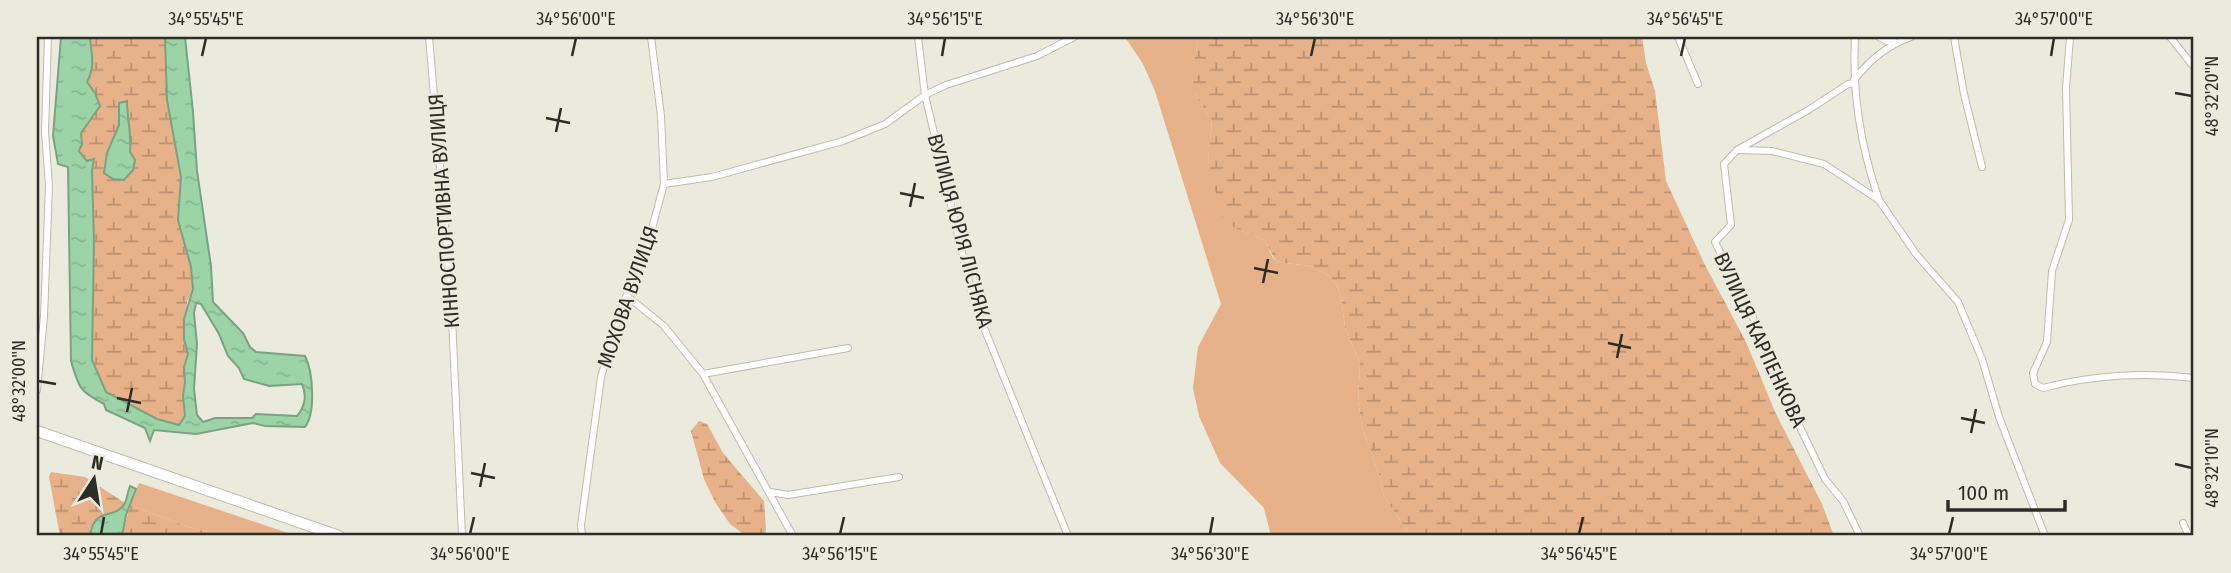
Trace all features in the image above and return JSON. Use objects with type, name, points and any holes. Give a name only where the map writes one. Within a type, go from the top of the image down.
[{"type":"main road","points":[[37,431],[339,536]]},
{"type":"street","points":[[37,390],[44,316],[49,186],[44,132],[48,37]]},
{"type":"street","name":"КІННОСПОРТИВНА ВУЛИЦЯ","points":[[429,37],[437,103],[451,296],[462,536]]},
{"type":"street","name":"МОХОВА ВУЛИЦЯ","points":[[582,536],[581,525],[601,377],[621,309],[648,243],[664,184],[661,116],[651,37]]},
{"type":"street","name":"ВУЛИЦЯ ЮРІЯ ЛІСНЯКА","points":[[918,37],[925,95],[974,303],[1068,536]]},
{"type":"street","points":[[664,184],[712,177],[843,141],[885,124],[925,95],[946,85],[1037,56],[1074,37]]},
{"type":"street","points":[[1678,37],[1698,84]]},
{"type":"street","points":[[1855,37],[1854,81],[1866,162],[1879,200],[1916,254],[1958,302],[1982,359],[1998,417],[2045,536]]},
{"type":"street","points":[[1879,37],[1897,42]]},
{"type":"street","points":[[1737,150],[1811,109],[1854,81],[1870,59],[1910,37]]},
{"type":"street","points":[[1954,37],[1964,94],[1982,167]]},
{"type":"street","points":[[2070,37],[2066,88],[2069,220],[2053,271],[2047,342],[2034,373],[2035,384],[2043,388],[2071,380],[2170,375],[2194,378]]},
{"type":"street","points":[[2170,37],[2194,67]]},
{"type":"street","points":[[1737,150],[1772,151],[1824,164],[1879,200]]},
{"type":"street","name":"ВУЛИЦЯ КАРПЕНКОВА","points":[[1737,150],[1724,164],[1731,225],[1715,242],[1764,340],[1796,419],[1825,478],[1843,501],[1860,536]]},
{"type":"street","points":[[627,296],[664,326],[703,374],[793,536]]},
{"type":"street","points":[[703,374],[848,348]]},
{"type":"street","points":[[770,492],[788,495],[899,477]]},
{"type":"street","points":[[2183,523],[2189,536]]},
{"type":"green space","points":[[90,37],[165,37],[167,100],[181,177],[178,220],[191,267],[193,289],[187,302],[184,339],[188,354],[184,367],[185,416],[179,425],[157,419],[106,392],[92,360],[94,160],[87,161],[79,151],[82,131],[95,115],[95,93],[87,82],[93,65]],"holes":[[[126,101],[130,152],[135,160],[133,170],[124,180],[104,173],[107,153],[119,125],[119,103]]]},
{"type":"green space","points":[[1125,37],[1199,37],[1194,60],[1194,93],[1212,121],[1208,160],[1235,228],[1265,241],[1273,258],[1278,262],[1310,266],[1328,275],[1337,285],[1345,327],[1360,364],[1358,401],[1362,426],[1384,497],[1411,536],[1271,536],[1264,508],[1220,463],[1199,416],[1193,388],[1198,347],[1221,304],[1155,91],[1143,64]]},
{"type":"green space","points":[[1199,37],[1642,37],[1646,63],[1655,91],[1666,181],[1705,265],[1746,342],[1776,414],[1822,504],[1834,536],[1411,536],[1384,497],[1362,426],[1358,401],[1360,364],[1345,327],[1337,285],[1328,275],[1310,266],[1278,262],[1265,241],[1235,228],[1221,215],[1208,160],[1212,121],[1193,87],[1194,60]]},
{"type":"green space","points":[[699,421],[707,424],[723,453],[764,501],[765,536],[746,536],[730,524],[715,502],[704,479],[691,431]]},
{"type":"green space","points":[[51,472],[85,477],[125,503],[91,527],[90,536],[60,536],[49,477]]},
{"type":"green space","points":[[139,483],[297,536],[224,536],[189,527],[130,505]]},
{"type":"green space","points":[[130,505],[189,527],[224,536],[122,536]]},
{"type":"water","points":[[61,37],[90,37],[92,65],[87,82],[100,106],[81,133],[82,144],[79,151],[87,161],[94,159],[92,360],[106,392],[157,419],[179,425],[185,416],[184,367],[188,354],[184,339],[184,319],[193,289],[191,267],[178,220],[181,177],[167,100],[165,37],[185,37],[197,171],[211,266],[213,302],[243,333],[250,347],[256,352],[305,356],[312,392],[311,412],[305,427],[253,423],[196,434],[154,430],[150,441],[145,428],[106,410],[104,404],[81,388],[71,361],[68,167],[58,164],[53,136]],"holes":[[[196,303],[201,304],[219,334],[228,356],[239,368],[244,379],[269,386],[302,384],[304,401],[297,416],[256,414],[252,418],[215,418],[203,422],[197,415],[194,389],[197,344],[194,313]]]},
{"type":"water","points":[[127,101],[130,152],[135,160],[133,170],[124,180],[113,179],[104,173],[107,153],[119,125],[119,103]]},
{"type":"water","points":[[130,486],[136,489],[126,515],[122,536],[90,536],[96,520],[116,511],[125,503]]}]
